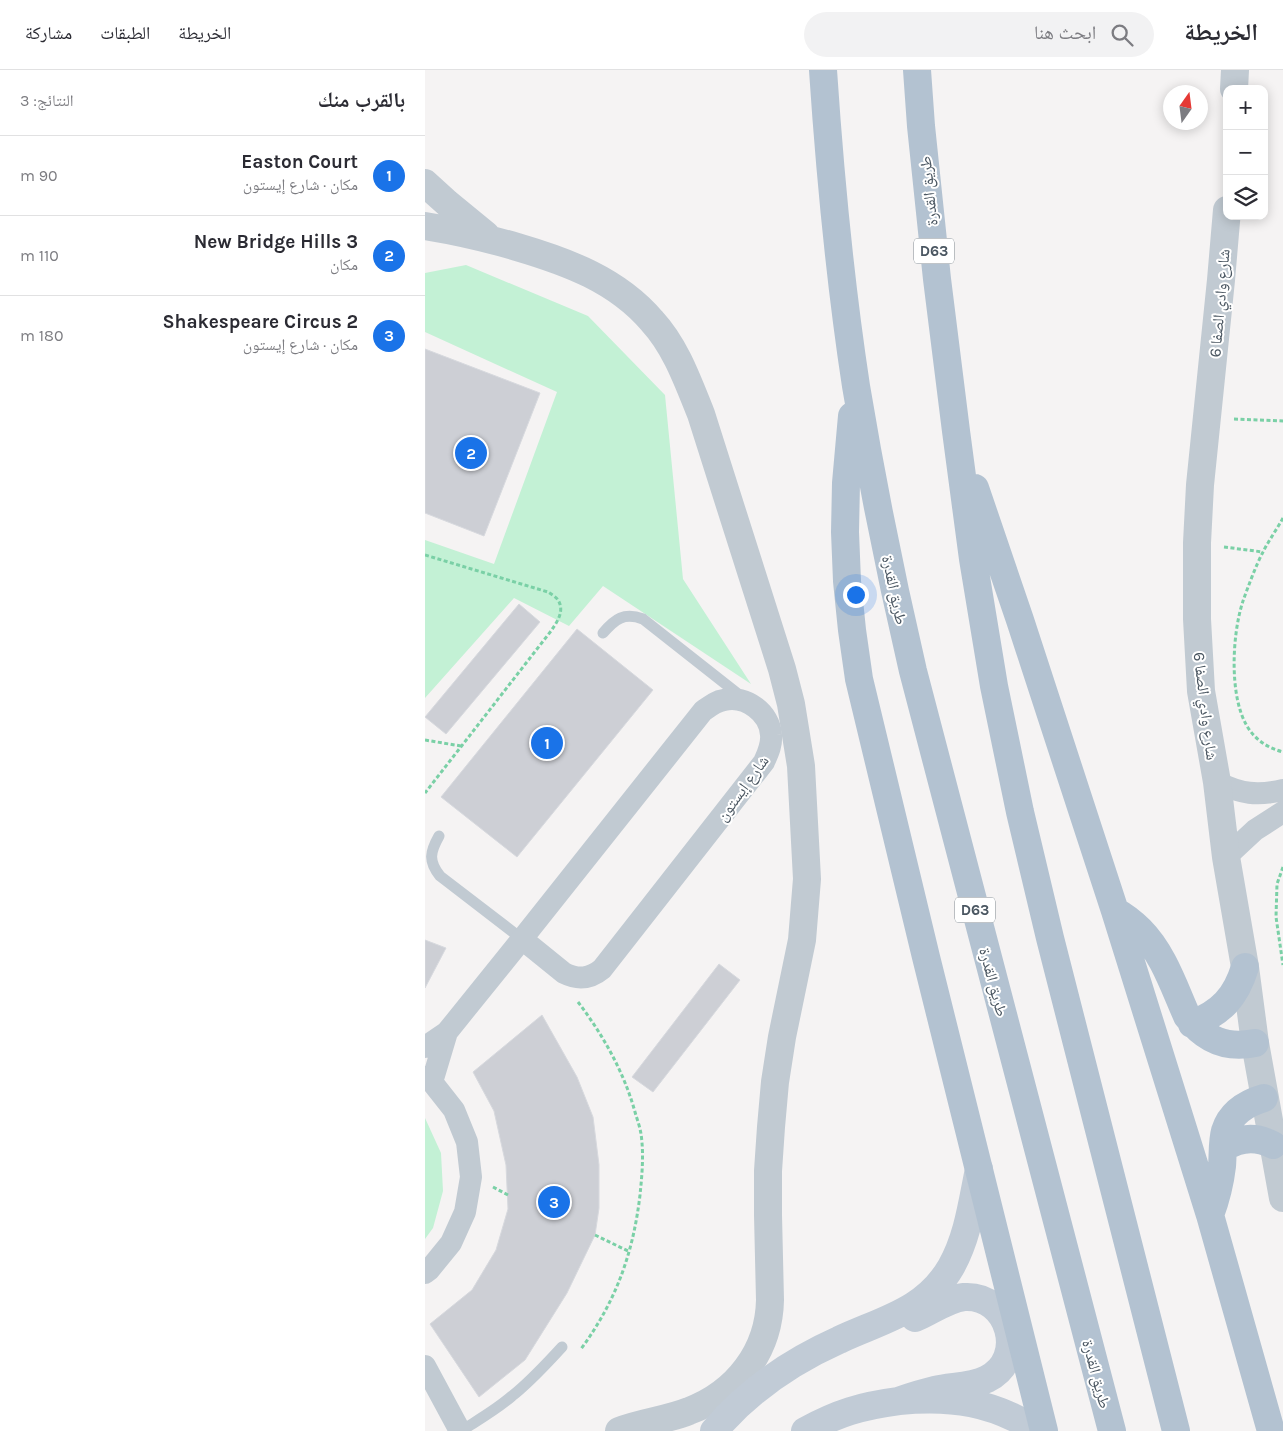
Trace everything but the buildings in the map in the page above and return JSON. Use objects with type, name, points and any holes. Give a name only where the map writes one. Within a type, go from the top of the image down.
[{"type":"main road","name":"طريق القدرة","points":[[823,70],[827,134],[843,289],[856,385],[891,575],[913,671],[1112,1431]]},
{"type":"main road","name":"طريق القدرة","points":[[917,70],[937,279],[956,431],[994,686],[1020,812],[1050,938],[1176,1431]]},
{"type":"main road","name":"طريق القدرة","points":[[856,385],[846,483],[845,532],[848,591],[859,679],[1044,1431]]},
{"type":"main road","name":"طريق القدرة","points":[[956,431],[1115,911],[1210,1215],[1271,1431]]},
{"type":"main road","points":[[1115,911],[1134,924],[1151,942],[1192,1024],[1206,1035],[1221,1043],[1232,1045],[1255,1043]]},
{"type":"main road","points":[[1192,1024],[1217,1012],[1227,1003],[1235,992],[1245,967]]},
{"type":"main road","points":[[1210,1215],[1219,1186],[1225,1132],[1229,1122],[1235,1113],[1244,1106],[1265,1098]]},
{"type":"main road","points":[[1224,1148],[1239,1140],[1248,1139],[1265,1141],[1273,1146]]},
{"type":"main road","points":[[714,1431],[746,1399],[775,1376],[806,1356],[901,1314],[920,1302],[936,1287],[950,1269],[960,1250],[967,1229],[979,1169]]},
{"type":"main road","points":[[839,1340],[895,1326],[948,1302],[964,1297],[981,1300],[996,1308],[1006,1321],[1011,1338],[1009,1354],[1001,1369],[987,1379],[971,1384],[934,1390],[898,1402]]},
{"type":"main road","points":[[805,1431],[826,1419],[849,1410],[873,1404],[924,1399],[949,1399],[1000,1411],[1038,1431]]},
{"type":"street","points":[[1234,85],[1235,70]]},
{"type":"street","points":[[425,185],[425,200]]},
{"type":"street","points":[[425,185],[493,240]]},
{"type":"street","name":"شارع وادي الصفا 6","points":[[1226,220],[1200,486],[1197,543],[1197,619],[1201,690],[1217,782],[1226,857],[1245,967],[1255,1043],[1283,1198]]},
{"type":"street","points":[[425,226],[493,240],[567,263],[599,278],[628,297],[653,321],[673,349],[688,380],[701,414],[782,669],[791,704],[801,766],[807,864],[805,910],[802,940],[782,1037],[771,1127],[768,1215],[770,1314],[767,1327],[761,1346],[750,1364],[723,1393],[706,1404],[688,1412],[637,1424],[619,1431]]},
{"type":"street","points":[[425,1047],[447,1032],[703,711],[725,699],[737,699],[749,703]]},
{"type":"street","name":"شارع إيستون","points":[[522,939],[571,977],[588,977],[596,974],[602,968],[764,762],[770,749],[771,735],[768,722],[760,711],[749,703]]},
{"type":"street","points":[[1217,782],[1232,790],[1249,794],[1266,794],[1283,790]]},
{"type":"street","points":[[1226,857],[1255,830],[1283,812]]},
{"type":"street","points":[[425,1273],[451,1243],[465,1212],[471,1177],[467,1142],[454,1110],[429,1079],[447,1032]]},
{"type":"street","points":[[425,1366],[460,1431]]},
{"type":"lane","points":[[603,633],[617,619],[625,616],[643,619],[749,703]]},
{"type":"lane","points":[[439,836],[431,858],[440,876],[522,939]]},
{"type":"lane","points":[[460,1431],[512,1397],[562,1347]]},
{"type":"path","points":[[1207,418],[1283,421]]},
{"type":"path","points":[[1283,518],[1263,552],[1243,602],[1238,623],[1234,668],[1241,711],[1247,726],[1257,739],[1270,748],[1283,752]]},
{"type":"path","points":[[1197,543],[1263,552]]},
{"type":"path","points":[[425,555],[548,592],[558,599],[561,610],[558,621],[551,631],[425,793]]},
{"type":"path","points":[[425,740],[462,746]]},
{"type":"path","points":[[1283,867],[1277,884],[1276,916],[1283,965]]},
{"type":"path","points":[[575,999],[596,1026],[614,1058],[631,1095],[641,1134],[642,1174],[638,1212],[630,1252],[616,1290],[589,1338],[578,1352]]},
{"type":"path","points":[[595,1235],[630,1252]]},
{"type":"green space","points":[[466,265],[588,316],[665,395],[683,579],[751,684],[603,586],[569,626],[514,598],[425,698],[425,540],[494,564],[557,392],[425,332],[425,273]]},
{"type":"green space","points":[[425,1118],[441,1153],[443,1191],[433,1228],[425,1239]]},
{"type":"place","name":"New Bridge Hills 3","points":[[471,453]]},
{"type":"place","name":"Easton Court","points":[[547,743]]},
{"type":"place","name":"Shakespeare Circus 2","points":[[554,1202]]}]
